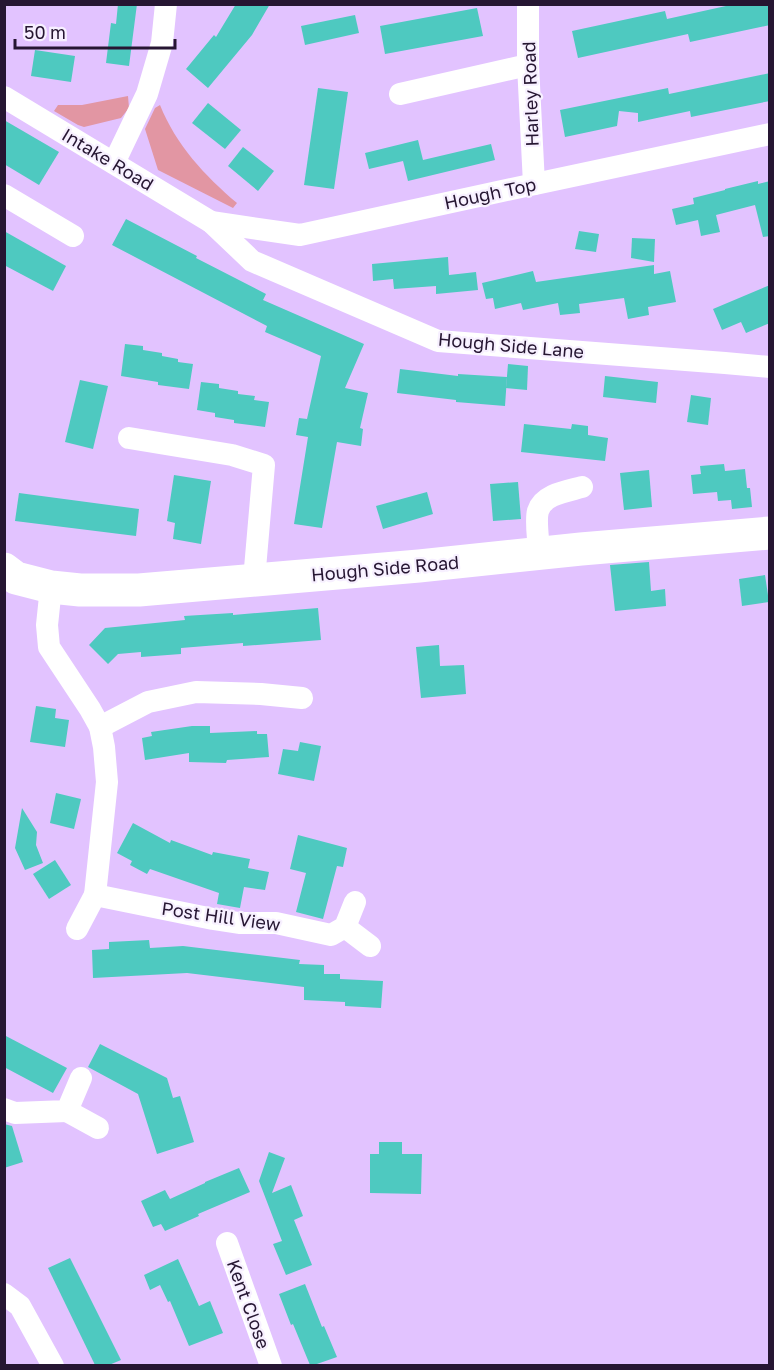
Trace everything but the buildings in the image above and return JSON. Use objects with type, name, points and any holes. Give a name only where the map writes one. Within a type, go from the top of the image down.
[{"type":"main road","name":"Hough Side Road","points":[[4,569],[16,578],[51,587],[80,590],[139,590],[770,533]]},
{"type":"street","points":[[114,162],[147,94],[162,43],[165,4]]},
{"type":"street","name":"Harley Road","points":[[530,5],[528,65],[534,184]]},
{"type":"street","points":[[400,94],[528,65]]},
{"type":"street","name":"Intake Road","points":[[4,97],[211,222]]},
{"type":"street","name":"Hough Top","points":[[211,222],[300,235],[770,134]]},
{"type":"street","points":[[4,195],[73,236]]},
{"type":"street","name":"Hough Side Lane","points":[[211,222],[252,261],[438,341],[770,367]]},
{"type":"street","points":[[129,438],[232,455],[264,465],[254,580]]},
{"type":"street","points":[[539,554],[538,511],[544,501],[582,487]]},
{"type":"street","points":[[51,587],[46,625],[49,647],[100,727],[107,782],[94,895],[77,929]]},
{"type":"street","points":[[100,727],[148,702],[196,692],[302,698]]},
{"type":"street","name":"Post Hill View","points":[[94,895],[213,919],[276,923],[331,935],[345,927]]},
{"type":"street","points":[[355,902],[345,927],[370,946]]},
{"type":"street","points":[[67,1111],[81,1078]]},
{"type":"street","points":[[4,1109],[15,1113],[67,1111],[98,1128]]},
{"type":"street","name":"Kent Close","points":[[227,1243],[272,1365]]},
{"type":"street","points":[[4,1294],[20,1306],[53,1365]]},
{"type":"shaded area","points":[[128,96],[129,108],[121,118],[84,127],[54,111],[58,105],[82,105]]},
{"type":"shaded area","points":[[160,105],[174,133],[192,159],[237,203],[233,208],[158,170],[145,129],[155,108]]}]
